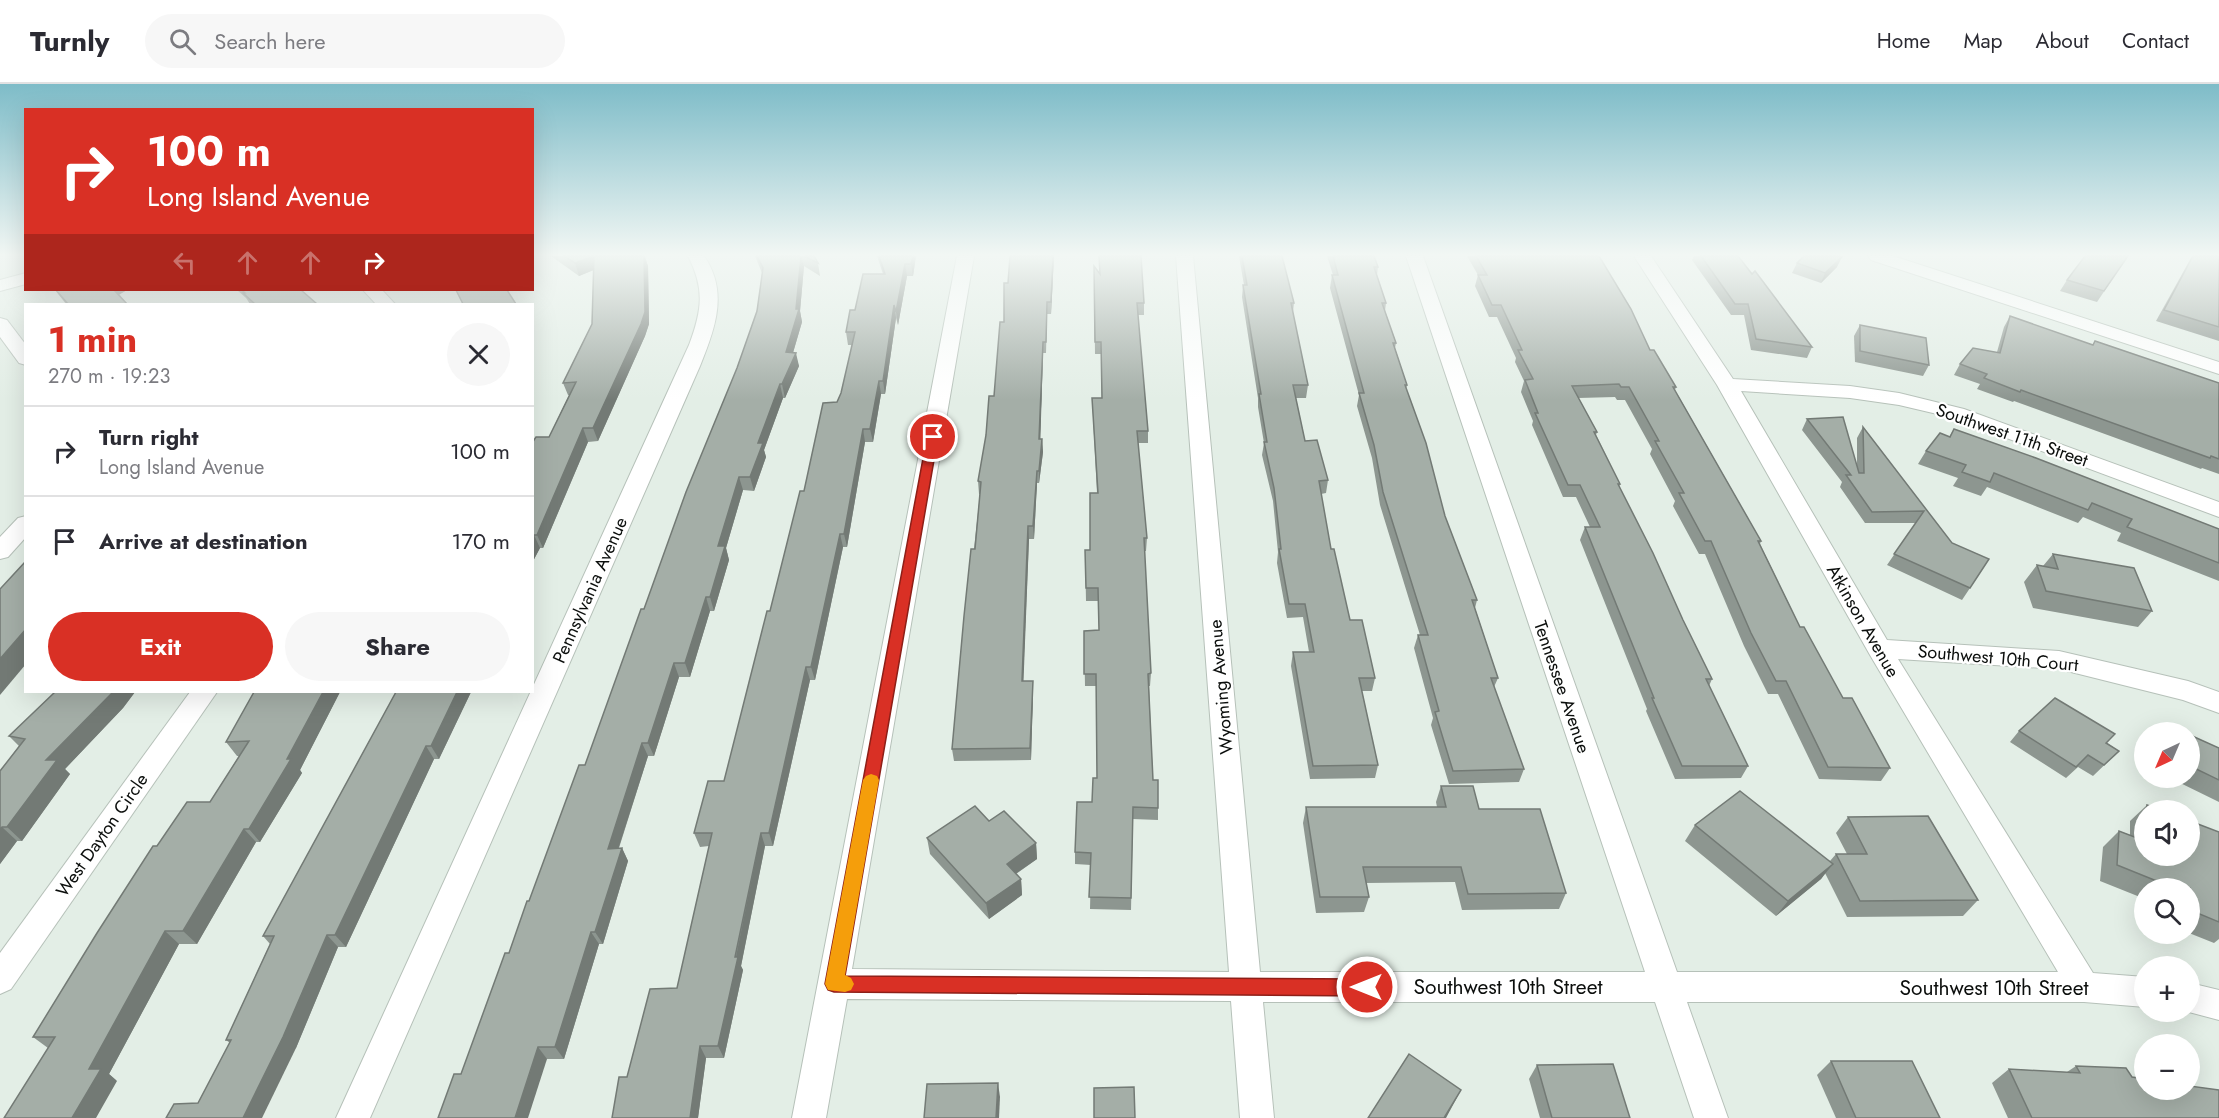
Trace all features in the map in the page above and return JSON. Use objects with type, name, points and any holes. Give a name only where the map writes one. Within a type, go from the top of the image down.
[{"type":"street","name":"Pennsylvania Avenue","points":[[354,1118],[690,366],[704,330],[710,304]]},
{"type":"street","points":[[809,1118],[956,304]]},
{"type":"street","name":"Wyoming Avenue","points":[[1189,304],[1257,1118]]},
{"type":"street","name":"Tennessee Avenue","points":[[1432,304],[1711,1118]]},
{"type":"street","name":"Atkinson Avenue","points":[[1674,304],[1727,385],[1879,649],[2084,987]]},
{"type":"street","points":[[2024,304],[2219,368]]},
{"type":"street","points":[[0,324],[24,356]]},
{"type":"street","name":"Southwest 11th Street","points":[[1727,385],[1850,392],[1899,399],[1957,413],[2219,510]]},
{"type":"street","points":[[0,551],[24,525]]},
{"type":"street","name":"Southwest 10th Court","points":[[1879,649],[2059,660],[2188,691],[2219,703]]},
{"type":"street","name":"West Dayton Circle","points":[[0,979],[203,693]]},
{"type":"street","name":"Southwest 10th Street","points":[[834,984],[1245,987],[2084,987],[2134,991]]},
{"type":"street","points":[[2200,1000],[2219,1005]]},
{"type":"building","points":[[593,304],[645,304],[641,324],[593,428],[583,428],[537,535],[534,535],[534,440],[536,437],[549,437],[576,382],[563,383],[592,324]]},
{"type":"building","points":[[758,304],[796,304],[796,309],[799,309],[786,352],[796,353],[780,384],[758,443],[763,443],[750,477],[739,477],[718,546],[725,546],[710,597],[706,597],[685,663],[674,663],[648,743],[642,743],[608,849],[622,848],[595,932],[591,932],[555,1047],[538,1047],[515,1118],[438,1118],[454,1074],[461,1074],[505,953],[509,953],[579,765],[585,765],[641,609],[644,609],[686,492],[737,368]]},
{"type":"building","points":[[856,304],[897,304],[896,312],[894,305],[883,381],[879,381],[870,429],[863,429],[844,534],[840,534],[811,667],[806,667],[769,833],[761,833],[735,957],[738,957],[718,1046],[700,1046],[690,1118],[612,1118],[619,1077],[627,1077],[650,989],[677,988],[712,833],[694,833],[708,781],[724,781],[800,491],[804,491],[823,403],[837,402],[841,393],[855,332],[846,332],[850,310],[855,310]]},
{"type":"building","points":[[1004,304],[1047,304],[1039,439],[1042,439],[1033,526],[1028,526],[1022,681],[1033,681],[1030,748],[952,749],[971,549],[975,549],[981,482],[978,481],[986,435],[989,396],[994,396],[1000,322],[1004,322]]},
{"type":"building","points":[[1095,304],[1137,304],[1148,431],[1137,431],[1147,538],[1144,538],[1151,673],[1148,674],[1153,780],[1158,780],[1158,808],[1133,807],[1131,898],[1089,897],[1091,853],[1075,852],[1077,802],[1092,802],[1093,778],[1097,778],[1096,674],[1084,674],[1084,631],[1099,630],[1098,588],[1086,588],[1085,550],[1090,550],[1090,493],[1098,493],[1092,398],[1102,398],[1101,342],[1095,342]]},
{"type":"building","points":[[1246,304],[1291,304],[1308,385],[1293,385],[1305,441],[1317,440],[1328,480],[1319,481],[1331,549],[1334,549],[1350,620],[1362,620],[1375,678],[1359,678],[1378,765],[1313,766],[1293,652],[1314,652],[1305,604],[1289,604],[1279,549],[1281,549],[1274,488],[1264,442],[1267,442],[1259,394],[1261,394]]},
{"type":"building","points":[[1340,304],[1382,304],[1396,343],[1393,343],[1407,385],[1405,385],[1426,443],[1445,516],[1477,600],[1472,600],[1498,678],[1491,678],[1524,769],[1453,771],[1435,712],[1439,711],[1418,635],[1428,635],[1383,492],[1374,445],[1359,393],[1364,393]]},
{"type":"building","points":[[1628,304],[1650,350],[1654,350],[1676,387],[1673,387],[1761,541],[1758,541],[1800,627],[1804,627],[1843,698],[1852,698],[1890,768],[1828,767],[1786,681],[1776,681],[1751,633],[1711,541],[1705,541],[1679,493],[1684,493],[1629,387],[1621,387],[1619,384],[1572,386],[1597,432],[1594,432],[1712,679],[1706,679],[1748,766],[1682,766],[1652,698],[1654,698],[1585,527],[1600,527],[1580,485],[1568,485],[1535,413],[1538,413],[1525,380],[1533,379],[1518,350],[1522,350],[1501,305],[1492,305]]},
{"type":"building","points":[[1748,304],[1780,304],[1812,347],[1756,339]]},
{"type":"building","points":[[2167,304],[2219,304],[2219,327],[2164,310]]},
{"type":"building","points":[[2010,316],[2093,345],[2095,341],[2219,383],[2219,459],[2211,456],[2210,458],[2021,390],[2020,392],[1984,378],[1987,374],[1960,364],[1973,348],[2000,353]]},
{"type":"building","points":[[1860,325],[1926,338],[1929,365],[1860,351]]},
{"type":"building","points":[[1843,417],[1859,473],[1864,473],[1863,427],[1952,543],[1989,559],[1970,588],[1894,554],[1924,511],[1872,512],[1846,475],[1851,475],[1807,419]]},
{"type":"building","points":[[1954,429],[2036,458],[2219,529],[2219,563],[2127,527],[2132,519],[2092,503],[2088,510],[1994,473],[1990,482],[1962,472],[1966,465],[1926,451],[1940,433],[1950,437]]},
{"type":"building","points":[[2053,554],[2134,568],[2152,611],[2046,591],[2037,565],[2058,569]]},
{"type":"building","points":[[24,563],[24,631],[0,659],[0,589]]},
{"type":"building","points":[[54,693],[112,693],[46,760],[57,760],[7,827],[2,827],[0,830],[0,771],[25,739],[9,736]]},
{"type":"building","points":[[253,693],[322,693],[287,759],[291,759],[249,829],[244,829],[183,931],[165,931],[89,1069],[101,1069],[72,1118],[4,1118],[55,1037],[33,1037],[153,846],[157,846],[187,802],[210,802],[249,741],[226,742]]},
{"type":"building","points":[[395,693],[457,693],[431,746],[426,746],[335,935],[327,935],[283,1037],[243,1118],[166,1118],[174,1104],[198,1103],[231,1040],[226,1040],[274,936],[263,936]]},
{"type":"building","points":[[2055,698],[2115,734],[2106,743],[2119,751],[2104,765],[2088,755],[2076,767],[2019,731]]},
{"type":"building","points":[[2200,739],[2219,748],[2219,780],[2200,771]]},
{"type":"building","points":[[1441,786],[1473,786],[1479,809],[1540,809],[1566,893],[1468,894],[1461,867],[1363,867],[1369,897],[1320,897],[1306,807],[1446,807]]},
{"type":"building","points":[[1740,791],[1833,864],[1788,901],[1695,825]]},
{"type":"building","points":[[975,806],[989,821],[1004,811],[1036,843],[1007,864],[1021,879],[986,903],[927,838]]},
{"type":"building","points":[[1928,816],[1978,900],[1860,901],[1836,854],[1867,854],[1848,817]]},
{"type":"building","points":[[2200,825],[2219,832],[2219,922],[2200,914],[2200,878],[2149,878],[2117,865],[2119,831],[2134,837],[2134,866],[2200,866]]},
{"type":"building","points":[[1409,1054],[1461,1090],[1444,1118],[1368,1118]]},
{"type":"building","points":[[1831,1061],[1912,1061],[1940,1118],[1856,1118]]},
{"type":"building","points":[[1613,1064],[1630,1118],[1552,1118],[1537,1065]]},
{"type":"building","points":[[2076,1066],[2126,1068],[2134,1077],[2134,1100],[2200,1100],[2200,1087],[2219,1090],[2219,1118],[2032,1118],[2009,1069],[2080,1073]]},
{"type":"building","points":[[998,1083],[996,1118],[924,1118],[927,1084]]},
{"type":"building","points":[[1134,1087],[1135,1118],[1094,1118],[1094,1088]]},
{"type":"slow traffic","points":[[845,984],[834,984],[871,780]]},
{"type":"route","points":[[933,437],[834,984],[1367,987]]}]
